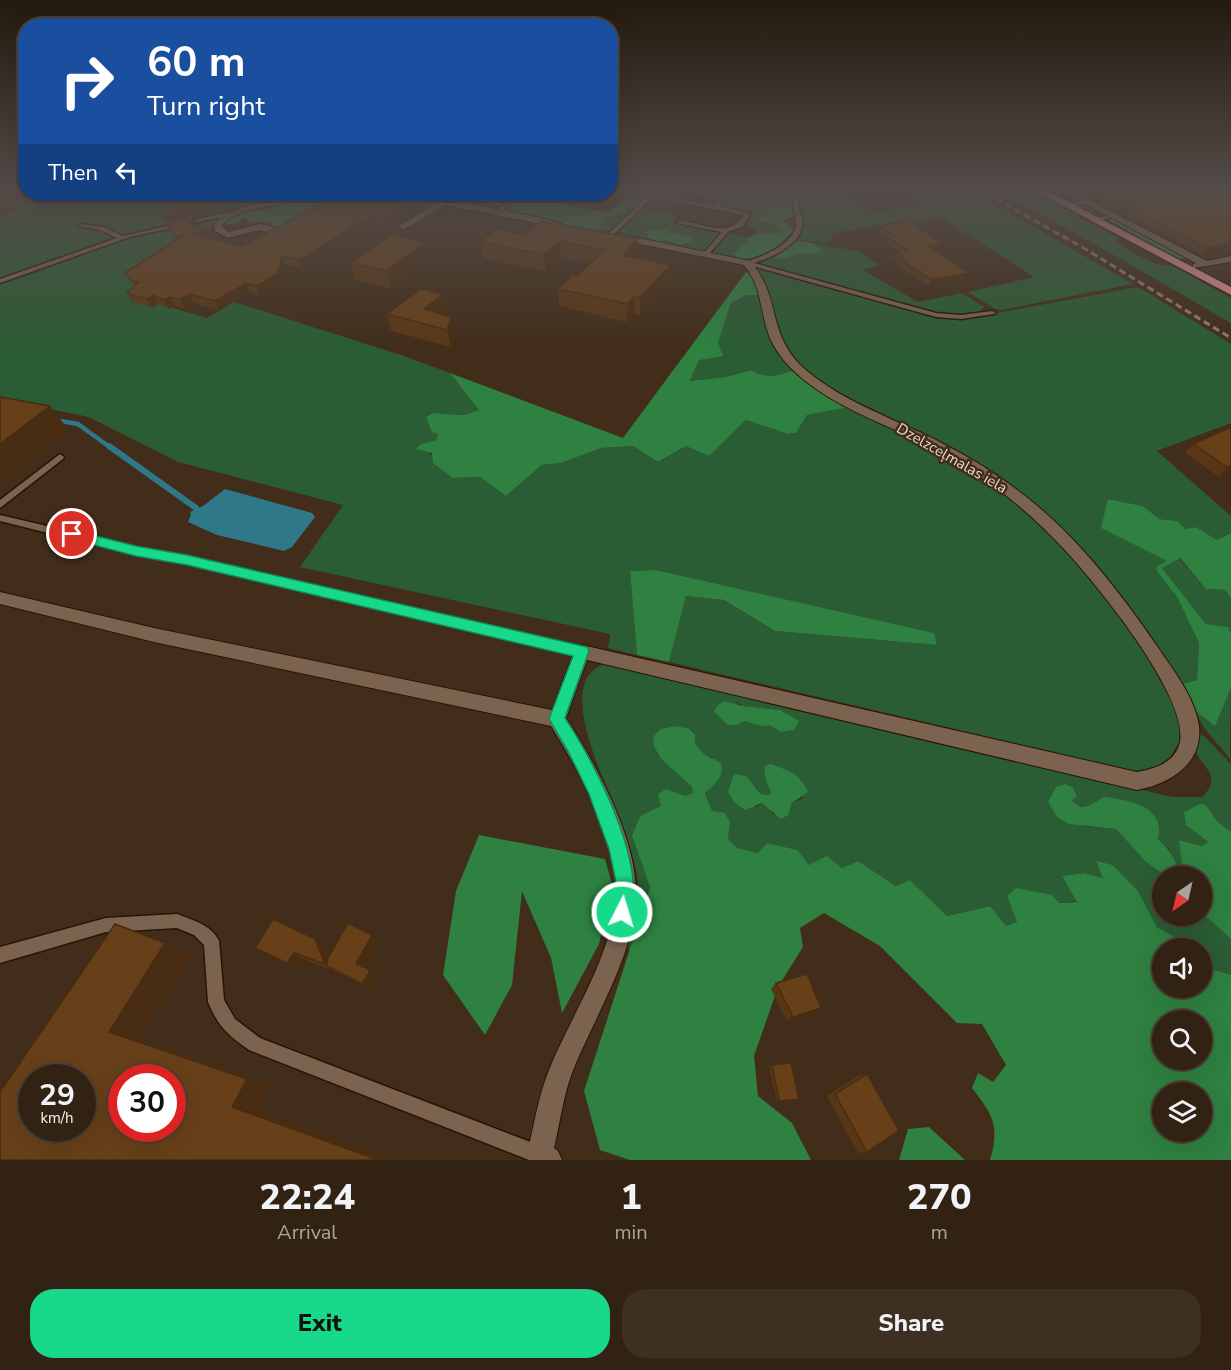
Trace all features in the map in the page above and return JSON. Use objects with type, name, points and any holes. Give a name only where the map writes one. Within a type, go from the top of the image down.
[{"type":"highway","points":[[1137,242],[1231,292]]},
{"type":"street","points":[[642,242],[747,263]]},
{"type":"street","points":[[1164,242],[1205,264]]},
{"type":"street","points":[[1186,268],[1231,259]]},
{"type":"street","name":"Dzelzceļmalas iela","points":[[582,651],[1137,781],[1161,776],[1184,756],[1191,733],[1179,698],[1127,615],[1092,572],[1029,507],[990,477],[817,384],[789,360],[772,329],[760,279],[747,263]]},
{"type":"street","points":[[0,598],[166,638],[557,719],[575,747],[597,792],[618,849],[626,892],[615,942],[560,1072],[542,1158]]},
{"type":"street","points":[[557,719],[582,651]]},
{"type":"lane","points":[[0,281],[111,242]]},
{"type":"lane","points":[[706,254],[716,242]]},
{"type":"lane","points":[[747,263],[773,254],[786,242]]},
{"type":"lane","points":[[747,263],[936,315],[961,317],[992,313]]},
{"type":"lane","points":[[0,505],[60,457]]},
{"type":"lane","points":[[0,518],[136,551],[187,560],[582,651]]},
{"type":"lane","points":[[0,955],[106,925],[177,921],[199,930],[211,941],[216,1002],[229,1025],[255,1044],[542,1158]]},
{"type":"green space","points":[[0,242],[230,242],[243,246],[149,301],[207,318],[234,302],[450,373],[480,410],[464,415],[431,413],[426,417],[438,434],[436,440],[421,444],[453,478],[480,477],[506,496],[542,465],[561,463],[601,448],[633,446],[658,462],[686,446],[709,456],[746,420],[788,434],[796,433],[807,415],[850,407],[932,447],[983,477],[1036,519],[1102,591],[1140,644],[1177,711],[1182,727],[1180,741],[1170,757],[1156,767],[1135,771],[669,662],[686,596],[724,600],[775,631],[937,645],[933,633],[656,570],[630,571],[637,655],[608,648],[610,634],[300,567],[343,505],[178,462],[89,417],[0,399]]},
{"type":"green space","points":[[662,242],[686,245],[687,242],[712,242],[705,250],[700,251]]},
{"type":"green space","points":[[673,242],[690,242],[683,245]]},
{"type":"green space","points":[[721,242],[748,242],[735,251],[734,256],[737,258],[713,253]]},
{"type":"green space","points":[[747,242],[781,242],[769,252],[755,258],[737,258],[733,253]]},
{"type":"green space","points":[[791,242],[813,243],[823,250],[814,254],[774,258]]},
{"type":"green space","points":[[980,242],[1060,242],[1133,284],[1001,310],[993,308],[968,292],[1034,277]]},
{"type":"green space","points":[[1091,242],[1117,242],[1142,258],[1157,264],[1171,265],[1231,298],[1231,323]]},
{"type":"green space","points":[[1149,242],[1158,242],[1188,258],[1180,259]]},
{"type":"green space","points":[[814,243],[861,252],[879,265],[863,270],[918,302],[962,293],[984,307],[979,312],[970,314],[930,312],[758,265],[774,256],[788,257],[821,247]]},
{"type":"green space","points":[[756,267],[925,314],[952,318],[980,316],[1138,287],[1231,344],[1231,423],[1157,451],[1231,516],[1231,534],[1217,540],[1196,527],[1185,529],[1178,521],[1158,519],[1143,506],[1108,499],[1168,561],[1156,567],[1158,573],[1177,597],[1199,643],[1197,680],[1178,685],[1042,513],[873,409],[841,395],[812,376],[791,358],[776,330],[765,281]]},
{"type":"green space","points":[[746,272],[756,279],[762,295],[746,295],[731,303],[718,343],[723,356],[699,360],[690,381],[726,377],[751,370],[761,375],[771,376],[792,371],[814,388],[850,407],[807,415],[796,433],[788,434],[746,420],[709,456],[686,446],[658,462],[633,446],[601,448],[561,463],[542,465],[506,496],[480,477],[453,478],[433,463],[432,453],[416,449],[421,444],[436,440],[438,434],[432,432],[426,417],[432,413],[464,415],[479,410],[450,373],[623,438]]},
{"type":"green space","points":[[746,295],[762,295],[772,335],[792,371],[771,376],[761,375],[751,370],[726,377],[690,381],[699,360],[718,343],[731,303]]},
{"type":"green space","points":[[1108,499],[1143,506],[1159,519],[1178,521],[1185,529],[1196,527],[1217,540],[1231,534],[1231,598],[1225,590],[1206,589],[1180,558],[1162,568],[1206,624],[1228,627],[1231,633],[1231,688],[1215,726],[1192,708],[1178,685],[1197,680],[1199,643],[1177,597],[1158,573],[1156,567],[1167,561],[1101,528]]},
{"type":"green space","points":[[1179,558],[1206,589],[1225,590],[1231,598],[1231,633],[1228,627],[1206,624],[1162,568]]},
{"type":"green space","points":[[656,570],[934,633],[937,645],[775,631],[724,600],[686,596],[669,662],[637,655],[630,571]]},
{"type":"green space","points":[[604,664],[638,670],[1172,797],[1203,797],[1209,788],[1211,776],[1195,747],[1197,732],[1205,737],[1231,764],[1231,832],[1217,821],[1206,805],[1186,825],[1208,842],[1202,846],[1180,840],[1183,866],[1175,866],[1169,849],[1158,839],[1093,806],[1079,806],[1072,800],[1077,795],[1073,788],[1056,787],[1048,802],[1082,826],[1116,829],[1152,866],[1152,918],[1138,891],[1113,865],[1096,862],[1104,878],[1084,873],[1062,876],[1078,901],[1059,903],[1007,896],[1018,922],[1006,926],[989,906],[947,916],[910,880],[896,886],[858,861],[842,868],[809,865],[798,850],[767,843],[758,853],[737,848],[728,839],[730,823],[712,811],[705,793],[708,789],[713,758],[704,754],[695,743],[661,759],[692,787],[693,793],[640,816],[632,834],[650,887],[629,952],[629,932],[637,895],[637,876],[618,814],[587,734],[583,711],[583,691],[589,674]],"holes":[[[736,702],[743,706],[780,710],[794,730],[780,732],[770,725],[744,721]],[[770,764],[803,798],[792,803],[788,815],[773,814],[768,806],[762,803],[755,808],[755,785],[761,794],[769,795],[771,792],[766,782],[764,766]]]},
{"type":"green space","points":[[1231,688],[1231,760],[1205,729],[1192,708],[1215,725]]},
{"type":"green space","points":[[724,701],[743,706],[780,710],[799,721],[794,730],[780,732],[770,725],[762,726],[744,721],[737,725],[728,725],[714,712],[717,706]]},
{"type":"green space","points":[[676,726],[689,729],[695,735],[695,743],[704,754],[721,763],[720,777],[705,793],[712,811],[725,813],[730,823],[728,839],[737,848],[758,853],[767,843],[798,850],[809,865],[827,856],[842,868],[858,861],[896,886],[910,880],[947,916],[990,906],[1006,926],[1017,922],[1007,896],[1016,888],[1052,895],[1059,903],[1077,902],[1062,876],[1084,873],[1103,878],[1096,861],[1113,865],[1138,891],[1152,918],[1152,926],[1156,926],[1174,938],[1152,938],[1152,998],[1212,998],[1212,971],[1231,975],[1231,1160],[990,1160],[994,1138],[993,1121],[972,1088],[978,1073],[993,1082],[1006,1065],[982,1024],[957,1023],[880,946],[824,913],[800,928],[803,947],[778,987],[754,1056],[758,1096],[792,1123],[811,1160],[630,1160],[600,1150],[584,1091],[650,887],[632,835],[640,816],[661,806],[658,794],[666,789],[685,796],[693,793],[692,787],[661,759],[653,744],[654,736],[661,729]]},
{"type":"green space","points":[[770,764],[798,777],[808,792],[792,803],[788,815],[781,819],[762,803],[745,810],[735,803],[728,792],[734,774],[746,776],[761,794],[769,795],[771,792],[766,782],[764,766]]},
{"type":"green space","points":[[1065,784],[1073,788],[1077,796],[1072,800],[1080,806],[1088,806],[1104,797],[1134,803],[1151,812],[1159,828],[1158,839],[1172,855],[1176,866],[1152,866],[1116,829],[1069,824],[1058,818],[1048,802],[1056,787]]},
{"type":"green space","points":[[1200,804],[1206,805],[1217,821],[1231,832],[1231,939],[1212,922],[1212,866],[1183,866],[1182,864],[1179,840],[1202,846],[1208,842],[1186,825],[1184,812]]},
{"type":"green space","points":[[479,835],[605,859],[612,884],[599,944],[562,1013],[551,958],[522,891],[512,985],[485,1035],[443,975],[456,891]]},
{"type":"green space","points":[[1212,922],[1231,939],[1231,975],[1212,971],[1212,938],[1174,938],[1157,927],[1212,926]]},
{"type":"green space","points":[[929,1127],[965,1160],[899,1160],[908,1129]]},
{"type":"water","points":[[225,489],[312,513],[315,517],[292,547],[284,551],[217,535],[188,522],[190,512],[203,506]]},
{"type":"building","points":[[173,242],[227,242],[242,246],[249,242],[328,242],[300,260],[282,256],[278,273],[257,286],[246,283],[215,301],[190,294],[180,299],[170,297],[164,300],[153,295],[147,299],[127,293],[139,282],[132,281],[125,273]]},
{"type":"building","points":[[381,242],[426,242],[386,271],[350,263]]},
{"type":"building","points":[[481,242],[559,242],[544,255]]},
{"type":"building","points":[[566,242],[635,242],[623,255],[671,265],[640,297],[634,296],[628,304],[558,289],[572,275],[577,276],[604,250]]},
{"type":"building","points":[[896,242],[939,242],[942,244],[929,246],[968,273],[932,280],[899,259],[904,258],[895,251],[908,249]]},
{"type":"building","points":[[1195,242],[1231,242],[1231,243],[1207,248]]},
{"type":"building","points":[[421,289],[443,294],[424,309],[451,317],[447,330],[387,314]]},
{"type":"building","points":[[0,397],[50,406],[0,444]]},
{"type":"building","points":[[1231,429],[1231,466],[1227,467],[1193,444]]},
{"type":"building","points":[[273,919],[315,939],[325,964],[294,953],[287,963],[255,948]]},
{"type":"building","points":[[348,923],[372,935],[356,964],[370,970],[362,984],[327,966],[327,960]]},
{"type":"building","points":[[115,924],[165,943],[109,1032],[247,1079],[232,1107],[378,1160],[0,1160],[0,1092],[18,1066],[18,1142],[96,1142],[96,1064],[19,1064]]},
{"type":"building","points":[[807,974],[821,1008],[793,1017],[776,983]]},
{"type":"building","points":[[791,1063],[799,1099],[779,1101],[772,1065]]},
{"type":"building","points":[[867,1074],[899,1131],[867,1152],[835,1094]]},
{"type":"waterway","points":[[54,420],[78,424],[111,448]]},
{"type":"waterway","points":[[109,446],[196,508]]},
{"type":"railway","points":[[1073,242],[1231,338]]},
{"type":"route","points":[[72,534],[136,551],[187,560],[582,651],[557,719],[575,747],[597,792],[618,849],[626,892],[622,912]]}]
